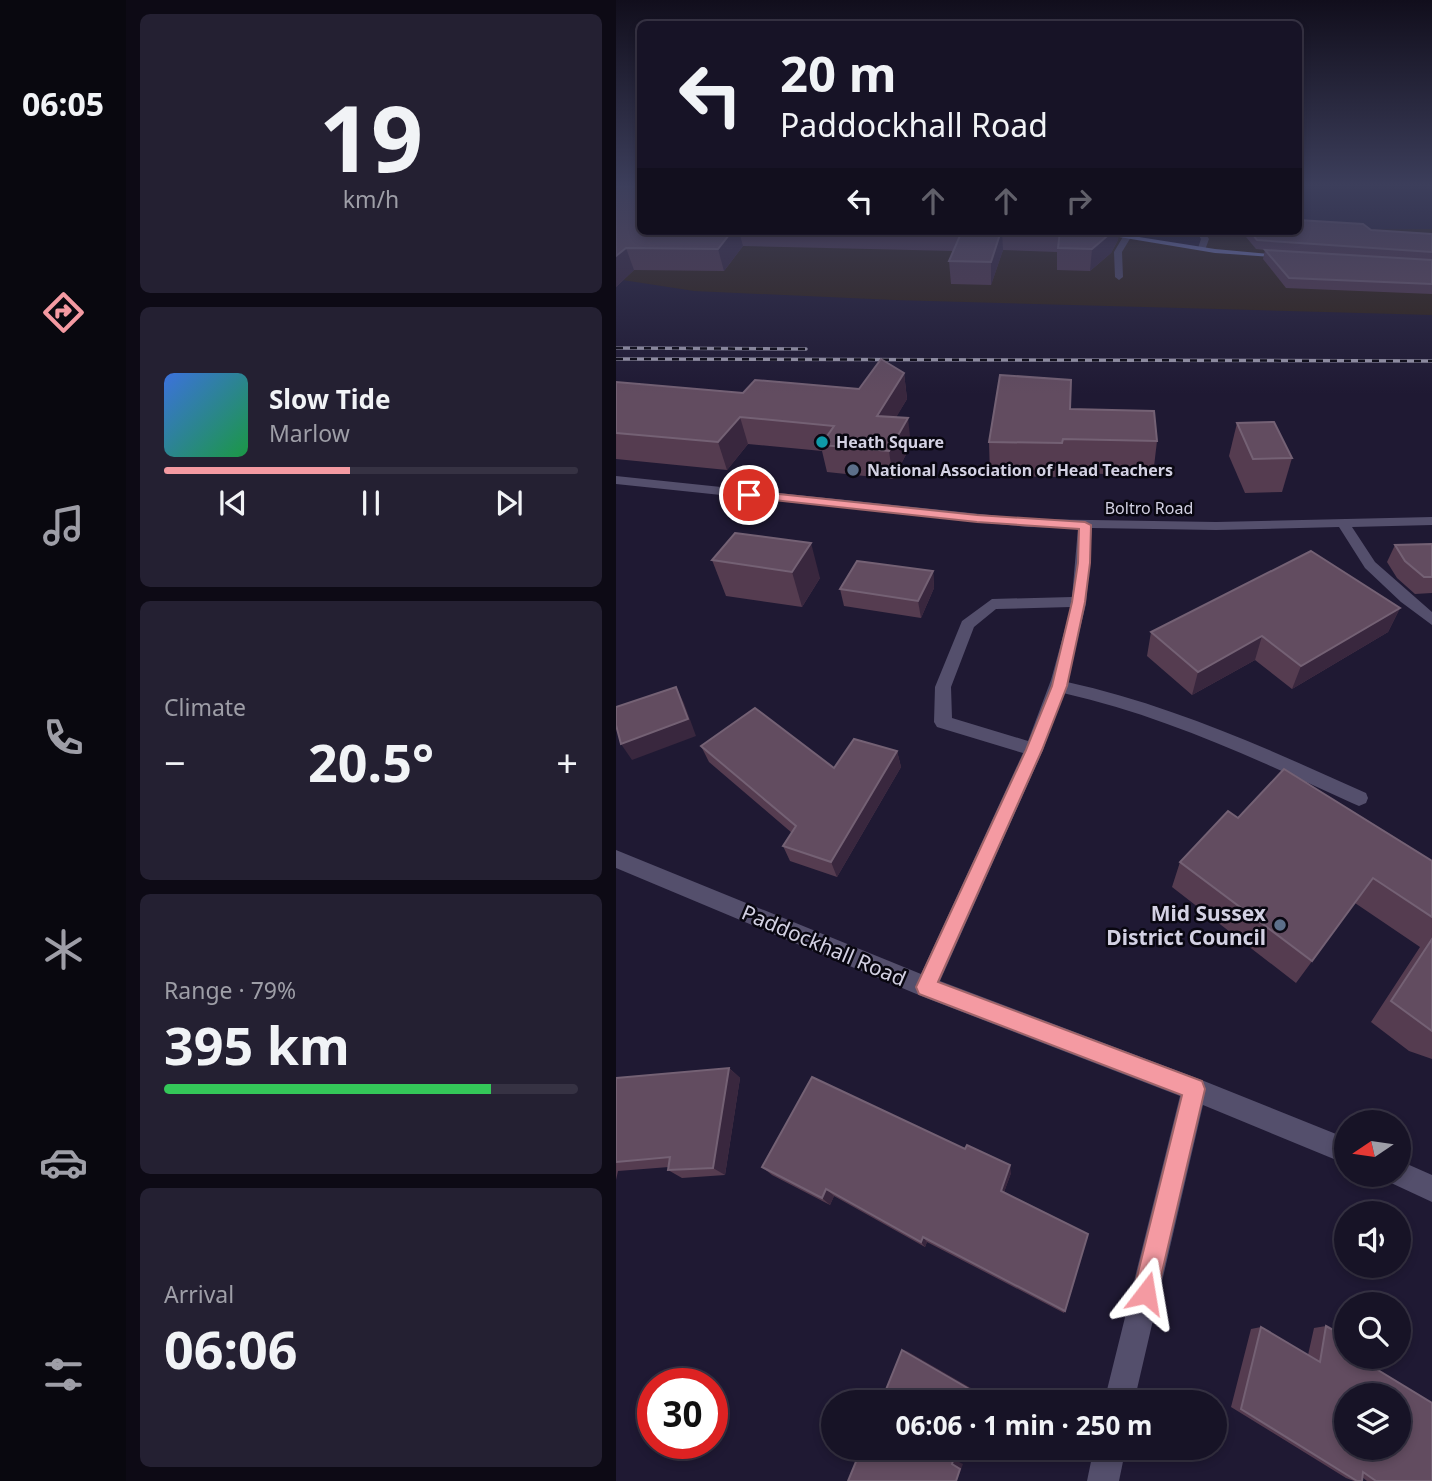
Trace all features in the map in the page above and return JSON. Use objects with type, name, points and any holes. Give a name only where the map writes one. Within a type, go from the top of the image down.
[{"type":"main road","points":[[1283,256],[1292,257]]},
{"type":"street","points":[[1118,256],[1119,277]]},
{"type":"street","name":"Boltro Road","points":[[616,480],[1028,523],[1085,525],[1432,521]]},
{"type":"street","points":[[1344,523],[1350,540],[1366,563],[1432,620]]},
{"type":"street","points":[[926,987],[1034,750],[1059,686],[1078,602],[1084,563],[1085,525]]},
{"type":"street","points":[[1034,750],[943,722],[943,687],[967,625],[992,604],[1078,602]]},
{"type":"street","points":[[1059,686],[1122,699],[1203,727],[1359,798]]},
{"type":"street","name":"Paddockhall Road","points":[[616,859],[926,987],[1194,1089],[1334,1146]]},
{"type":"street","points":[[1122,1390],[1194,1089]]},
{"type":"street","points":[[1411,1179],[1432,1189]]},
{"type":"street","points":[[1103,1481],[1107,1460]]},
{"type":"shaded area","points":[[627,256],[1432,256],[1432,315],[894,300],[694,291],[616,279]]},
{"type":"building","points":[[951,256],[993,256],[991,262],[949,261]]},
{"type":"building","points":[[1270,256],[1367,256],[1432,260],[1432,284],[1289,278]]},
{"type":"building","points":[[881,359],[904,373],[877,416],[908,418],[889,451],[821,445],[834,426],[740,417],[718,442],[616,433],[616,382],[743,393],[755,380],[859,389]]},
{"type":"building","points":[[1000,375],[1071,380],[1070,409],[1154,411],[1157,441],[1063,439],[1062,443],[989,442]]},
{"type":"building","points":[[1274,422],[1292,458],[1253,459],[1237,423]]},
{"type":"building","points":[[735,533],[811,543],[792,572],[712,560]]},
{"type":"building","points":[[1432,544],[1432,577],[1424,577],[1405,561],[1395,545]]},
{"type":"building","points":[[1311,551],[1400,608],[1301,666],[1262,636],[1198,672],[1151,632]]},
{"type":"building","points":[[857,561],[933,571],[918,601],[840,589]]},
{"type":"building","points":[[676,687],[688,719],[621,744],[616,725],[616,707]]},
{"type":"building","points":[[755,708],[834,768],[854,739],[897,751],[831,862],[783,846],[796,826],[701,746]]},
{"type":"building","points":[[1284,769],[1432,861],[1432,917],[1373,878],[1312,961],[1180,862],[1228,811],[1238,818]]},
{"type":"building","points":[[1432,939],[1432,1031],[1391,1001]]},
{"type":"building","points":[[729,1068],[713,1168],[668,1170],[670,1157],[616,1162],[616,1078]]},
{"type":"building","points":[[812,1077],[965,1149],[967,1145],[1010,1165],[1001,1191],[1088,1234],[1065,1311],[923,1237],[921,1242],[826,1189],[822,1198],[762,1167]]},
{"type":"building","points":[[1326,1326],[1334,1330],[1334,1369],[1378,1369],[1399,1383],[1334,1383],[1334,1460],[1411,1460],[1411,1390],[1432,1403],[1432,1481],[1376,1481],[1363,1472],[1362,1481],[1357,1481],[1241,1409],[1261,1327],[1320,1362]]},
{"type":"building","points":[[902,1350],[971,1390],[886,1390]]},
{"type":"building","points":[[857,1460],[953,1460],[952,1464],[960,1469],[956,1481],[848,1481]]},
{"type":"railway","points":[[616,348],[806,349]]},
{"type":"railway","points":[[616,359],[1432,361]]},
{"type":"place","name":"Heath Square","points":[[822,442]]},
{"type":"place","name":"National Association of Head Teachers","points":[[853,470]]},
{"type":"place","name":"Mid Sussex District Council","points":[[1280,925]]},
{"type":"route","points":[[749,495],[977,519],[1085,525],[1084,563],[1078,602],[1059,686],[1034,750],[926,987],[1194,1089],[1146,1293]]}]
